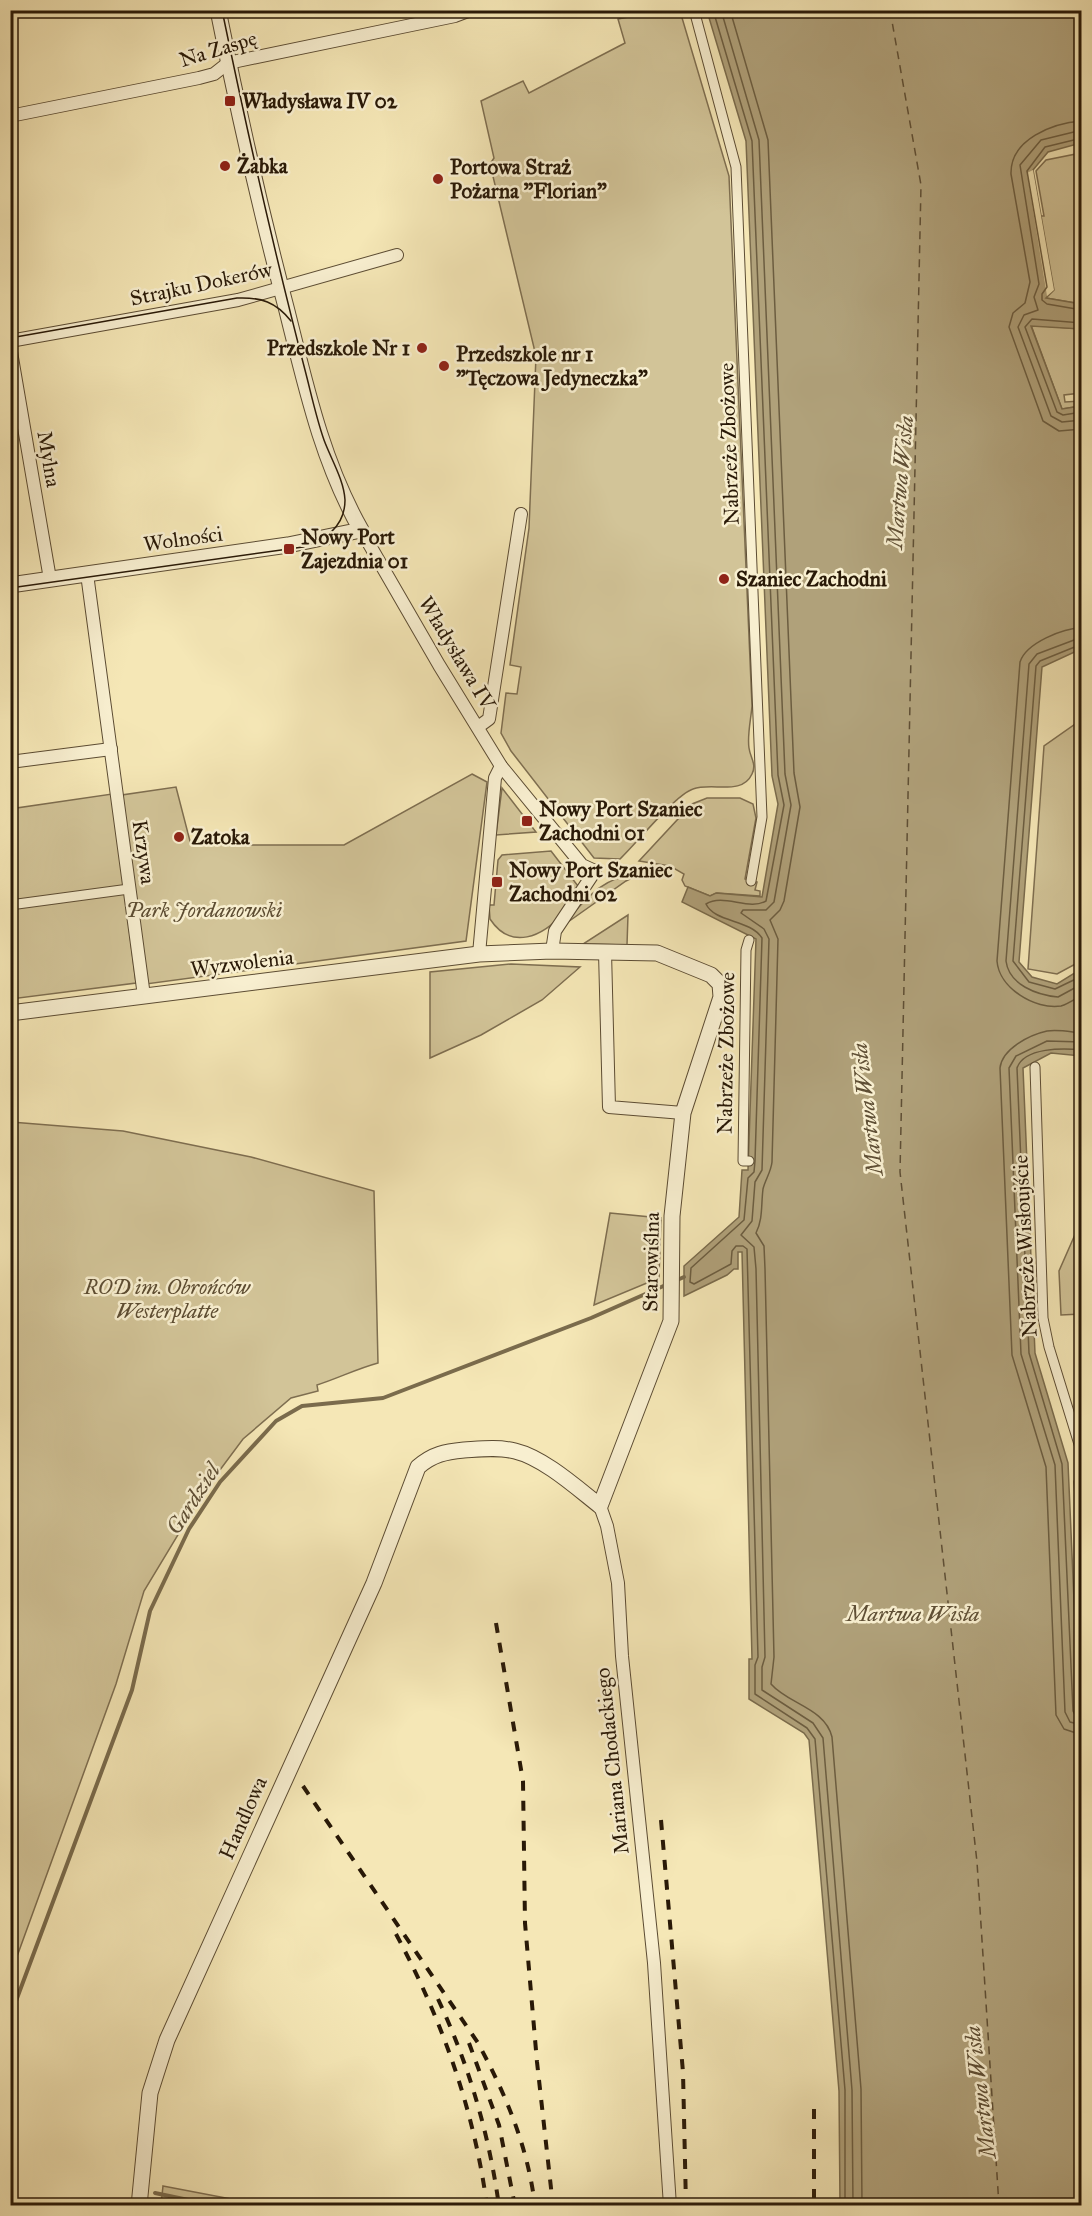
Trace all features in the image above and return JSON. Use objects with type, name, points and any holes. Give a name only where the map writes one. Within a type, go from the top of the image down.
[{"type":"street","name":"Władysława IV","points":[[218,10],[228,63],[281,287],[321,442],[345,501],[431,651],[501,766],[582,865],[595,872],[555,931],[552,951]]},
{"type":"street","name":"Na Zaspę","points":[[10,116],[214,74],[228,63],[471,10]]},
{"type":"street","name":"Nabrzeże Zbożowe","points":[[694,10],[736,167],[762,817],[751,881]]},
{"type":"street","name":"Strajku Dokerów","points":[[10,341],[238,300],[397,255]]},
{"type":"street","name":"Mylna","points":[[10,346],[50,579]]},
{"type":"street","points":[[478,726],[489,719],[521,514]]},
{"type":"street","name":"Wolności","points":[[10,585],[288,545],[361,530]]},
{"type":"street","name":"Krzywa","points":[[87,574],[144,996]]},
{"type":"street","points":[[10,762],[111,749]]},
{"type":"street","points":[[501,766],[495,778],[479,954],[552,951]]},
{"type":"street","points":[[10,905],[129,889]]},
{"type":"street","name":"Nabrzeże Zbożowe","points":[[749,940],[746,950],[743,1161],[749,1161]]},
{"type":"street","name":"Starowiślna","points":[[552,951],[657,953],[711,975],[720,984],[721,997],[683,1113],[672,1216],[673,1300],[671,1320],[600,1506]]},
{"type":"street","points":[[604,952],[609,1107],[683,1113]]},
{"type":"street","name":"Wyzwolenia","points":[[10,1013],[479,954]]},
{"type":"street","name":"Nabrzeże Wisłoujście","points":[[1035,1067],[1042,1318],[1048,1347],[1082,1454]]},
{"type":"street","name":"Handlowa","points":[[139,2205],[150,2093],[167,2040],[374,1583],[413,1477],[427,1460],[444,1452],[489,1448],[517,1452],[564,1478],[600,1506]]},
{"type":"street","points":[[1082,1472],[1079,1482],[1082,1540]]},
{"type":"street","name":"Mariana Chodackiego","points":[[600,1506],[608,1526],[618,1583],[622,1656],[654,1963],[670,2205]]},
{"type":"green space","points":[[659,11],[680,11],[729,176],[752,706],[749,743],[754,767],[747,781],[741,785],[701,787],[685,793],[620,859],[594,858],[511,751],[501,733],[506,693],[517,694],[521,667],[510,665],[529,528],[536,356],[490,164],[494,158],[481,101],[523,81],[529,93],[625,43],[618,19]]},
{"type":"green space","points":[[1081,153],[1082,226],[1079,228],[1082,232],[1081,304],[1046,298],[1041,216],[1044,216],[1036,171],[1046,160]]},
{"type":"green space","points":[[1031,325],[1081,329],[1079,385],[1081,393],[1064,395],[1065,402],[1081,401],[1081,406],[1062,409]]},
{"type":"green space","points":[[1081,720],[1081,961],[1057,974],[1028,969],[1044,746]]},
{"type":"green space","name":"Park Jordanowski","points":[[472,774],[487,782],[466,941],[146,984],[122,795],[176,787],[191,845],[344,845]]},
{"type":"green space","points":[[502,788],[536,832],[496,835]]},
{"type":"green space","points":[[112,794],[136,983],[11,999],[10,809]]},
{"type":"green space","points":[[707,798],[740,798],[753,804],[756,818],[745,879],[757,882],[755,890],[760,891],[760,896],[717,893],[710,896],[685,886],[682,880],[684,874],[670,866],[639,861],[692,804]]},
{"type":"green space","points":[[551,851],[578,886],[570,903],[556,921],[537,934],[527,937],[507,935],[490,919],[489,905],[494,905],[498,860],[502,855]]},
{"type":"green space","points":[[636,876],[568,922],[567,920],[597,889],[615,879]]},
{"type":"green space","points":[[628,915],[627,945],[583,944]]},
{"type":"green space","points":[[511,964],[580,967],[542,1000],[481,1035],[430,1058],[430,972]]},
{"type":"green space","name":"ROD im. Obrońców Westerplatte","points":[[11,1122],[123,1131],[251,1157],[374,1191],[378,1363],[317,1385],[318,1391],[291,1398],[243,1439],[205,1490],[144,1591],[116,1684],[11,1973]]},
{"type":"green space","points":[[610,1213],[661,1218],[659,1278],[594,1305]]},
{"type":"green space","points":[[1077,1230],[1081,1230],[1081,1314],[1061,1315],[1059,1271]]},
{"type":"green space","points":[[163,2186],[263,2205],[161,2205]]},
{"type":"water","name":"Martwa Wisła","points":[[707,11],[1081,11],[1081,143],[1048,152],[1033,170],[1054,290],[1046,298],[1081,304],[1081,329],[1031,326],[1062,409],[1081,406],[1081,649],[1042,667],[1019,962],[1032,977],[1057,984],[1081,969],[1081,1056],[1051,1053],[1023,1068],[1035,1353],[1068,1463],[1082,1784],[1081,2205],[840,2205],[839,2091],[809,1740],[804,1733],[749,1699],[749,1659],[752,1659],[742,1252],[738,1252],[738,1269],[684,1296],[684,1266],[739,1217],[742,1170],[748,1170],[756,939],[682,902],[688,887],[710,896],[716,893],[762,897],[778,804],[772,776],[746,141]]},
{"type":"pier","points":[[1033,170],[1054,290],[1047,296],[1027,173]]},
{"type":"waterway","name":"Gardziel","points":[[675,1281],[684,1277]]},
{"type":"waterway","name":"Gardziel","points":[[10,2017],[132,1690],[150,1611],[189,1529],[220,1482],[276,1421],[302,1406],[383,1398],[591,1318],[668,1284]]},
{"type":"waterway","points":[[155,2193],[217,2206]]},
{"type":"ferry route","points":[[890,10],[921,185],[900,1172],[977,1862],[999,2206]]},
{"type":"tram line","points":[[10,588],[303,547],[326,536],[342,518],[344,492],[321,431],[314,405],[261,191],[222,10]]},
{"type":"tram line","points":[[10,338],[237,298],[253,298],[267,302],[280,309],[291,321]]},
{"type":"railway","points":[[496,1623],[523,1781],[525,1923],[553,2206]]},
{"type":"railway","points":[[303,1786],[478,2043],[498,2082],[521,2142],[535,2206]]},
{"type":"railway","points":[[661,1820],[683,2072],[686,2206]]},
{"type":"railway","points":[[396,1934],[428,1999],[454,2066],[474,2135],[487,2206]]},
{"type":"railway","points":[[438,1999],[459,2049],[476,2100],[490,2153],[499,2206]]},
{"type":"railway","points":[[469,2043],[499,2125],[515,2206]]},
{"type":"railway","points":[[814,2109],[814,2206]]},
{"type":"place","name":"Władysława IV 02","points":[[230,101]]},
{"type":"place","name":"Żabka","points":[[225,166]]},
{"type":"place","name":"Portowa Straż Pożarna \"Florian\"","points":[[438,179]]},
{"type":"place","name":"Przedszkole Nr 1","points":[[422,348]]},
{"type":"place","name":"Przedszkole nr 1 \"Tęczowa Jedyneczka\"","points":[[444,366]]},
{"type":"place","name":"Nowy Port Zajezdnia 01","points":[[289,549]]},
{"type":"place","name":"Szaniec Zachodni","points":[[724,579]]},
{"type":"place","name":"Nowy Port Szaniec Zachodni 01","points":[[527,821]]},
{"type":"place","name":"Zatoka","points":[[179,837]]},
{"type":"place","name":"Nowy Port Szaniec Zachodni 02","points":[[497,882]]}]
